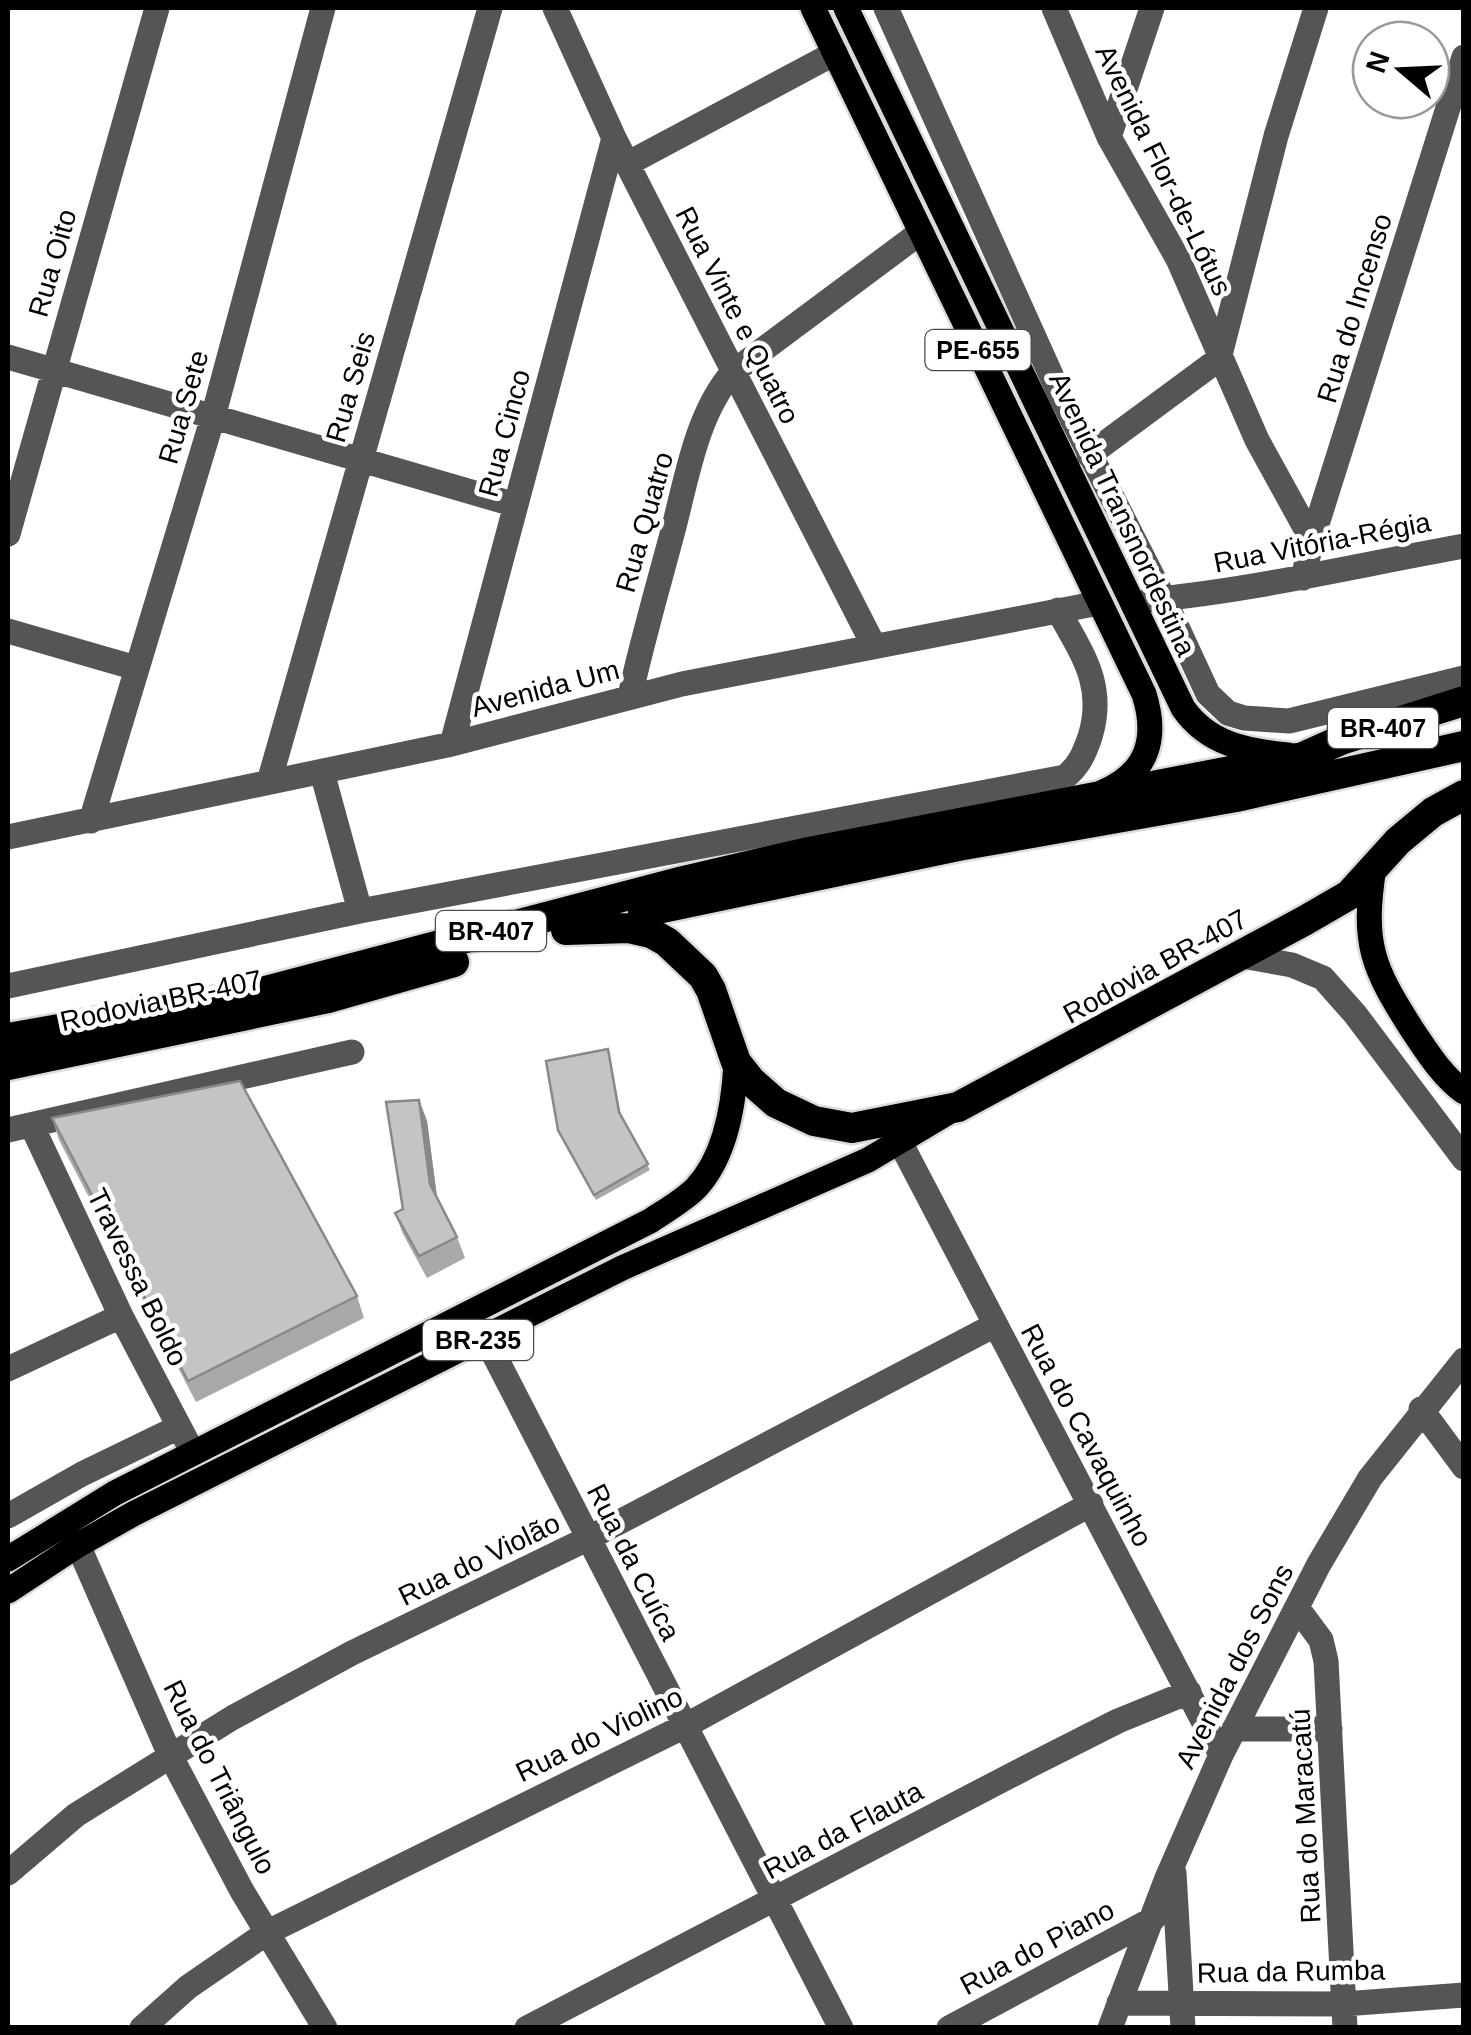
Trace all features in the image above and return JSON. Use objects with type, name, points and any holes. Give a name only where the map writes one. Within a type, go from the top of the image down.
[{"type":"highway","name":"BR-407","points":[[8,1038],[246,996],[972,810],[1084,800],[1303,757],[1341,740],[1464,702]]},
{"type":"highway","points":[[566,930],[938,850],[1236,798],[1464,746]]},
{"type":"highway","name":"Rodovia BR-407","points":[[736,1062],[764,1095],[828,1125],[877,1125],[958,1106],[1242,956],[1349,894],[1412,828],[1464,794]]},
{"type":"highway","points":[[566,930],[629,928],[651,933],[678,950],[711,990],[736,1062]]},
{"type":"highway","name":"Rodovia BR-407","points":[[8,1065],[328,998],[566,930]]},
{"type":"main road","name":"Avenida Transnordestina","points":[[846,8],[1131,602],[1194,724],[1206,735],[1236,746],[1303,757]]},
{"type":"main road","name":"Avenida Transnordestina","points":[[812,12],[1144,694],[1152,735],[1130,775],[1084,800]]},
{"type":"main road","points":[[1374,868],[1368,910],[1370,938],[1381,977],[1428,1053],[1464,1092]]},
{"type":"main road","name":"BR-235","points":[[8,1560],[115,1493],[650,1221],[675,1204],[695,1190],[717,1155],[734,1091],[736,1062]]},
{"type":"main road","name":"BR-235","points":[[8,1591],[78,1545],[484,1337],[666,1248],[868,1160],[958,1106]]},
{"type":"street","name":"Rua Oito","points":[[8,534],[157,8]]},
{"type":"street","name":"Rua Sete","points":[[91,821],[213,417],[323,8]]},
{"type":"street","name":"Rua Seis","points":[[268,782],[490,8]]},
{"type":"street","name":"Rua Vinte e Quatro","points":[[555,8],[614,138],[874,646]]},
{"type":"street","name":"Avenida Transnordestina","points":[[886,8],[1020,309],[1208,694],[1228,713],[1268,722],[1313,716],[1464,678]]},
{"type":"street","name":"Avenida Flor-de-Lótus","points":[[1054,8],[1109,138],[1178,259],[1257,440],[1312,540]]},
{"type":"street","points":[[1109,138],[1152,8]]},
{"type":"street","points":[[1090,455],[1219,359],[1276,136],[1316,8]]},
{"type":"street","points":[[627,164],[834,53]]},
{"type":"street","name":"Rua do Incenso","points":[[1303,578],[1464,57]]},
{"type":"street","name":"Rua Cinco","points":[[452,744],[614,138]]},
{"type":"street","points":[[733,372],[921,232]]},
{"type":"street","points":[[8,358],[516,504]]},
{"type":"street","name":"Rua Quatro","points":[[630,696],[644,630],[700,434],[721,385],[733,372]]},
{"type":"street","name":"Rua Vitória-Régia","points":[[1131,602],[1303,578],[1464,546]]},
{"type":"street","name":"Avenida Um","points":[[8,836],[452,744],[630,696],[1099,602]]},
{"type":"street","points":[[8,986],[360,911],[972,810],[1065,777],[1081,760],[1092,729],[1096,690],[1058,610]]},
{"type":"street","points":[[8,631],[136,668]]},
{"type":"street","points":[[322,772],[360,911]]},
{"type":"street","points":[[1242,956],[1292,965],[1323,978],[1355,1014],[1464,1159]]},
{"type":"street","points":[[20,1128],[352,1052]]},
{"type":"street","name":"Travessa Boldo","points":[[20,1128],[193,1453]]},
{"type":"street","name":"Rua do Cavaquinho","points":[[900,1142],[1221,1756]]},
{"type":"street","points":[[8,1369],[120,1316]]},
{"type":"street","name":"Rua do Violão","points":[[8,1873],[76,1815],[170,1755],[352,1654],[590,1538],[995,1325]]},
{"type":"street","name":"Rua da Cuíca","points":[[484,1337],[842,2028]]},
{"type":"street","name":"Avenida dos Sons","points":[[1114,2015],[1173,1864],[1221,1756],[1346,1516],[1421,1410],[1464,1360]]},
{"type":"street","points":[[1421,1410],[1464,1467]]},
{"type":"street","points":[[8,1516],[82,1474],[179,1427]]},
{"type":"street","name":"Rua do Violino","points":[[142,2028],[188,1988],[268,1932],[685,1726],[1091,1504]]},
{"type":"street","name":"Rua do Triângulo","points":[[78,1545],[170,1755],[325,2028]]},
{"type":"street","name":"Rua do Maracatú","points":[[1298,1609],[1321,1640],[1328,1676],[1344,2016]]},
{"type":"street","name":"Rua da Flauta","points":[[528,2028],[1118,1721],[1189,1692]]},
{"type":"street","points":[[1234,1729],[1330,1729]]},
{"type":"street","points":[[1173,1864],[1183,2015]]},
{"type":"street","name":"Rua do Piano","points":[[950,2028],[1153,1919]]},
{"type":"street","name":"Rua da Rumba","points":[[1114,2015],[1344,2016],[1464,1995]]},
{"type":"building","points":[[608,1049],[619,1112],[648,1164],[594,1195],[558,1130],[546,1061]]},
{"type":"building","points":[[240,1081],[357,1296],[188,1381],[52,1118]]},
{"type":"building","points":[[419,1100],[430,1184],[457,1237],[419,1256],[395,1213],[403,1209],[386,1102]]}]
